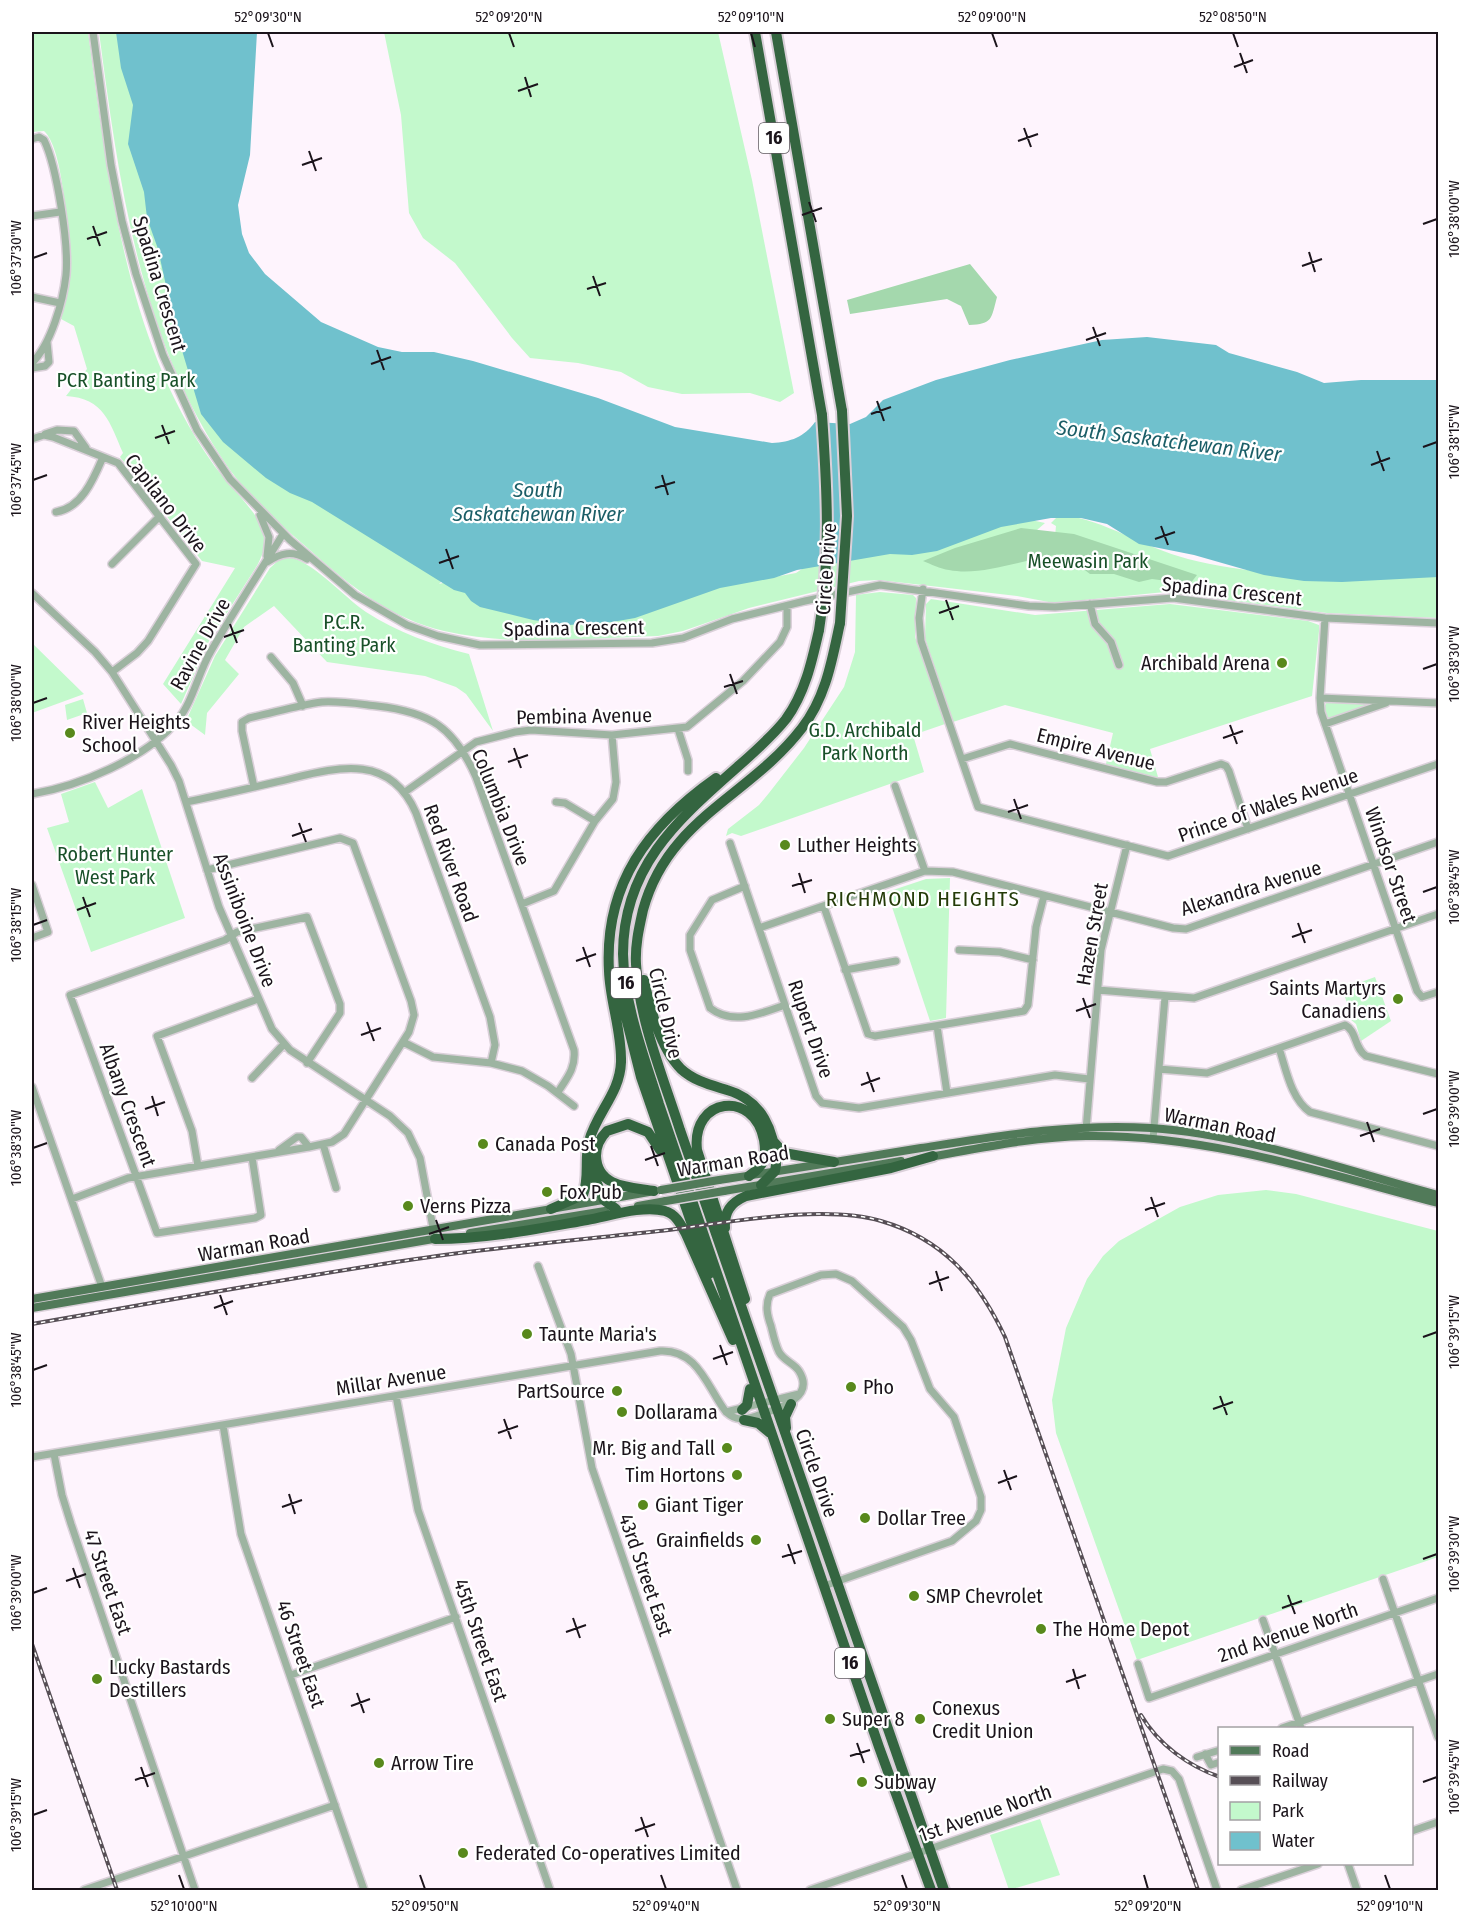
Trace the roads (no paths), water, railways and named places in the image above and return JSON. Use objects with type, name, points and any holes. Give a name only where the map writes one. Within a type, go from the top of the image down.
[{"type":"highway","name":"Circle Drive","points":[[755,32],[822,415],[828,506],[824,595],[819,630],[808,677],[786,719],[760,747],[700,800],[666,834],[652,853],[630,902],[623,955],[631,1006],[650,1075],[761,1408],[824,1586],[923,1851],[944,1890]]},
{"type":"highway","name":"Circle Drive","points":[[776,32],[842,411],[847,516],[840,623],[829,678],[802,728],[772,760],[677,842],[660,868],[646,899],[640,924],[636,963],[641,1002],[657,1057],[836,1582],[923,1851],[931,1890]]},
{"type":"highway","points":[[782,32],[784,73]]},
{"type":"highway","points":[[551,1209],[583,1195],[587,1181],[587,1155],[592,1133],[615,1091],[620,1072],[621,1053],[609,971],[610,933],[615,908],[626,877],[649,837],[670,813],[760,747]]},
{"type":"highway","points":[[615,908],[614,957],[623,1011],[654,1118],[750,1389],[761,1408]]},
{"type":"highway","points":[[636,963],[644,979],[662,1036],[676,1063],[694,1078],[736,1092],[753,1102],[766,1120],[777,1149],[784,1154],[834,1162]]},
{"type":"highway","points":[[749,1176],[762,1167],[765,1158],[758,1123],[750,1113],[735,1106],[721,1107],[709,1112],[698,1127],[697,1150],[746,1300],[761,1364]]},
{"type":"highway","points":[[658,1191],[618,1185],[602,1175],[596,1163],[596,1153],[599,1140],[607,1131],[619,1125],[632,1124],[644,1128],[652,1135],[697,1239]]},
{"type":"highway","points":[[760,1185],[775,1171],[772,1139]]},
{"type":"highway","points":[[587,1155],[592,1175],[604,1200],[616,1209]]},
{"type":"highway","points":[[729,1249],[724,1218],[731,1204],[740,1198],[891,1168],[933,1156]]},
{"type":"highway","points":[[434,1234],[506,1234],[637,1212],[668,1212],[677,1219],[686,1234],[733,1340]]},
{"type":"highway","points":[[750,1389],[743,1415],[758,1423],[771,1434]]},
{"type":"highway","points":[[788,1446],[785,1417],[791,1404]]},
{"type":"main road","name":"Warman Road","points":[[36,1307],[434,1234],[551,1209],[996,1135],[1153,1128],[1230,1140],[1438,1195]]},
{"type":"main road","name":"Warman Road","points":[[32,1299],[434,1234],[616,1209],[1086,1132],[1207,1145],[1438,1203]]},
{"type":"main road","points":[[36,1307],[64,1298],[94,1293],[102,1287]]},
{"type":"street","name":"Spadina Crescent","points":[[93,32],[122,221],[147,310],[179,393],[197,430],[219,464],[256,508],[318,565],[355,595],[388,615],[438,636],[472,645],[652,643],[683,638],[732,619],[880,585],[923,589],[1029,606],[1055,607],[1173,598],[1326,618],[1438,623]]},
{"type":"street","points":[[32,139],[41,138],[46,144],[55,170],[66,270],[60,303],[42,351],[32,366]]},
{"type":"street","points":[[32,216],[60,212]]},
{"type":"street","points":[[32,297],[60,303]]},
{"type":"street","points":[[32,366],[45,366],[49,362],[46,341]]},
{"type":"street","name":"Capilano Drive","points":[[32,439],[57,430],[74,431],[86,448]]},
{"type":"street","name":"Capilano Drive","points":[[44,435],[86,448],[118,464],[194,560],[195,569],[148,641],[137,653],[112,672]]},
{"type":"street","points":[[56,512],[64,511],[82,496],[94,478],[103,457]]},
{"type":"street","points":[[256,508],[269,537],[265,563]]},
{"type":"street","points":[[112,564],[160,516]]},
{"type":"street","name":"Ravine Drive","points":[[32,794],[52,790],[93,776],[156,740],[179,718],[210,653],[283,534]]},
{"type":"street","points":[[265,563],[278,555],[290,553],[299,554],[318,565]]},
{"type":"street","name":"Prince of Wales Avenue","points":[[923,589],[919,618],[921,641],[978,807],[1174,855],[1438,764]]},
{"type":"street","name":"Assiniboine Drive","points":[[32,592],[95,652],[112,672],[156,740],[178,781],[231,935],[272,1029],[284,1044],[307,1063],[390,1116],[408,1133],[420,1158],[434,1234]]},
{"type":"street","points":[[1090,604],[1095,624],[1111,642],[1119,665]]},
{"type":"street","name":"Pembina Avenue","points":[[405,792],[462,750],[486,739],[531,730],[612,735],[678,729],[696,721],[743,681],[780,642],[787,627],[787,606]]},
{"type":"street","name":"Windsor Street","points":[[1326,618],[1320,698],[1325,724],[1419,995],[1422,997],[1438,992]]},
{"type":"street","points":[[271,657],[293,682],[303,706]]},
{"type":"street","points":[[1320,698],[1438,703]]},
{"type":"street","points":[[1325,724],[1392,701]]},
{"type":"street","name":"Columbia Drive","points":[[254,787],[242,722],[249,718],[303,706],[347,702],[420,713],[440,726],[462,750],[476,777],[574,1050],[575,1059],[571,1073],[558,1092]]},
{"type":"street","points":[[678,729],[689,764],[688,771]]},
{"type":"street","points":[[522,904],[554,891],[595,821],[608,806],[615,793],[612,735]]},
{"type":"street","name":"Empire Avenue","points":[[962,759],[1010,744],[1157,782],[1166,782],[1221,764],[1229,771],[1248,829]]},
{"type":"street","name":"Red River Road","points":[[186,802],[341,768],[355,767],[381,774],[405,792],[416,813],[490,1017],[495,1045],[491,1063]]},
{"type":"street","points":[[895,786],[925,871]]},
{"type":"street","points":[[556,802],[565,802],[595,821]]},
{"type":"street","points":[[72,1199],[136,1177],[309,1147],[323,1144],[344,1134],[403,1042],[412,1024],[413,1007],[353,843],[340,838],[207,870]]},
{"type":"street","name":"Alexandra Avenue","points":[[759,928],[925,871],[953,872],[1186,929],[1438,842]]},
{"type":"street","name":"Rupert Drive","points":[[730,843],[816,1096],[822,1104],[859,1108],[1055,1075],[1089,1079]]},
{"type":"street","name":"Hazen Street","points":[[1086,1132],[1101,950],[1127,845]]},
{"type":"street","points":[[32,885],[48,932],[32,938]]},
{"type":"street","points":[[745,886],[712,900],[690,935],[690,950],[710,1008],[716,1013],[752,1017],[785,1005]]},
{"type":"street","points":[[824,907],[868,1034],[875,1036],[1024,1011],[1028,1005],[1036,927],[1044,896]]},
{"type":"street","points":[[1098,990],[1194,998],[1438,914]]},
{"type":"street","points":[[231,935],[301,917],[307,917],[309,920],[340,1004],[340,1013],[307,1063]]},
{"type":"street","name":"Albany Crescent","points":[[231,935],[225,940],[70,995],[158,1233],[255,1218],[262,1212],[252,1157]]},
{"type":"street","points":[[959,950],[1000,952],[1033,960]]},
{"type":"street","points":[[845,970],[896,961]]},
{"type":"street","points":[[1153,1139],[1165,997]]},
{"type":"street","points":[[198,1166],[192,1131],[157,1036],[258,999]]},
{"type":"street","points":[[1159,1069],[1207,1073],[1345,1024],[1351,1029],[1359,1052],[1366,1056],[1438,1074]]},
{"type":"street","points":[[937,1026],[947,1093]]},
{"type":"street","points":[[403,1042],[433,1057],[491,1063],[522,1071],[558,1092],[574,1106]]},
{"type":"street","points":[[252,1078],[284,1044]]},
{"type":"street","points":[[1279,1048],[1296,1096],[1301,1106],[1310,1112],[1438,1146]]},
{"type":"street","points":[[32,1087],[102,1287]]},
{"type":"street","points":[[32,1114],[40,1111]]},
{"type":"street","points":[[275,1153],[297,1137],[301,1137],[309,1147]]},
{"type":"street","points":[[323,1144],[336,1188]]},
{"type":"street","name":"43rd Street East","points":[[537,1266],[571,1353],[592,1468],[737,1890]]},
{"type":"street","points":[[743,1415],[761,1408],[791,1404],[799,1394],[801,1375],[778,1350],[768,1315],[768,1298],[776,1290],[821,1275],[840,1275],[852,1281],[908,1333],[930,1389],[954,1417],[981,1497],[981,1510],[976,1521],[954,1539],[824,1586]]},
{"type":"street","name":"Millar Avenue","points":[[32,1457],[660,1351],[676,1352],[695,1365],[726,1412],[732,1418],[743,1415]]},
{"type":"street","points":[[775,1405],[799,1394]]},
{"type":"street","name":"45th Street East","points":[[396,1396],[415,1499],[550,1890]]},
{"type":"street","name":"46 Street East","points":[[223,1425],[239,1524],[364,1890]]},
{"type":"street","name":"47 Street East","points":[[54,1454],[64,1504],[195,1890]]},
{"type":"street","points":[[1383,1579],[1438,1737]]},
{"type":"street","name":"2nd Avenue North","points":[[1138,1664],[1149,1698],[1438,1598]]},
{"type":"street","points":[[291,1675],[456,1617]]},
{"type":"street","points":[[1263,1620],[1300,1726],[1438,1674]]},
{"type":"street","points":[[1197,1757],[1218,1751]]},
{"type":"street","points":[[1205,1754],[1209,1764],[1218,1763]]},
{"type":"street","name":"1st Avenue North","points":[[810,1890],[1163,1769],[1172,1771],[1179,1779],[1217,1890]]},
{"type":"street","points":[[84,1890],[335,1805]]},
{"type":"street","points":[[1413,1831],[1438,1822]]},
{"type":"street","points":[[1241,1890],[1312,1865]]},
{"type":"street","points":[[1349,1865],[1357,1890]]},
{"type":"street","points":[[834,1882],[837,1890]]},
{"type":"water","name":"South Saskatchewan River","points":[[116,32],[257,32],[250,155],[238,205],[242,234],[249,253],[265,274],[321,322],[378,347],[402,352],[434,352],[473,361],[598,398],[675,427],[772,443],[796,438],[815,422],[850,424],[866,417],[883,400],[936,380],[1010,360],[1102,340],[1147,337],[1216,345],[1229,353],[1297,372],[1324,383],[1361,380],[1438,380],[1438,577],[1342,582],[1304,581],[1264,575],[1194,555],[1139,544],[1107,524],[1081,518],[1051,518],[1001,527],[937,551],[912,555],[890,554],[797,570],[774,578],[720,588],[635,618],[612,622],[569,625],[533,620],[480,607],[465,593],[454,590],[312,502],[290,493],[266,478],[223,442],[201,414],[175,327],[158,249],[147,218],[144,192],[128,144],[133,105],[121,68]]},
{"type":"railway","points":[[32,1324],[416,1259],[741,1220],[801,1214],[830,1214],[857,1216],[903,1229],[923,1239],[956,1264],[983,1297],[1005,1337],[1198,1890]]},
{"type":"railway","points":[[32,1644],[117,1890]]},
{"type":"railway","points":[[1141,1715],[1156,1735],[1175,1753],[1197,1767],[1218,1776]]},
{"type":"place","name":"Archibald Arena","points":[[1282,663]]},
{"type":"place","name":"River Heights School","points":[[70,733]]},
{"type":"place","name":"Luther Heights","points":[[785,845]]},
{"type":"place","name":"Saints Martyrs Canadiens","points":[[1398,999]]},
{"type":"place","name":"Canada Post","points":[[483,1144]]},
{"type":"place","name":"Fox Pub","points":[[547,1192]]},
{"type":"place","name":"Verns Pizza","points":[[408,1206]]},
{"type":"place","name":"Taunte Maria's","points":[[527,1334]]},
{"type":"place","name":"Pho","points":[[851,1387]]},
{"type":"place","name":"PartSource","points":[[617,1391]]},
{"type":"place","name":"Dollarama","points":[[622,1412]]},
{"type":"place","name":"Mr. Big and Tall","points":[[727,1448]]},
{"type":"place","name":"Tim Hortons","points":[[737,1475]]},
{"type":"place","name":"Giant Tiger","points":[[643,1505]]},
{"type":"place","name":"Dollar Tree","points":[[865,1518]]},
{"type":"place","name":"Grainfields","points":[[756,1540]]},
{"type":"place","name":"SMP Chevrolet","points":[[914,1596]]},
{"type":"place","name":"The Home Depot","points":[[1041,1629]]},
{"type":"place","name":"Lucky Bastards Destillers","points":[[97,1679]]},
{"type":"place","name":"Super 8","points":[[830,1719]]},
{"type":"place","name":"Conexus Credit Union","points":[[920,1719]]},
{"type":"place","name":"Arrow Tire","points":[[379,1763]]},
{"type":"place","name":"Subway","points":[[862,1782]]},
{"type":"place","name":"Federated Co-operatives Limited","points":[[463,1853]]},
{"type":"district","name":"RICHMOND HEIGHTS","points":[[923,899]]},
{"type":"park label","name":"PCR Banting Park","points":[[126,380]]},
{"type":"park label","name":"Meewasin Park","points":[[1088,561]]},
{"type":"park label","name":"P.C.R. Banting Park","points":[[344,634]]},
{"type":"park label","name":"G.D. Archibald Park North","points":[[865,742]]},
{"type":"park label","name":"Robert Hunter West Park","points":[[115,866]]}]
